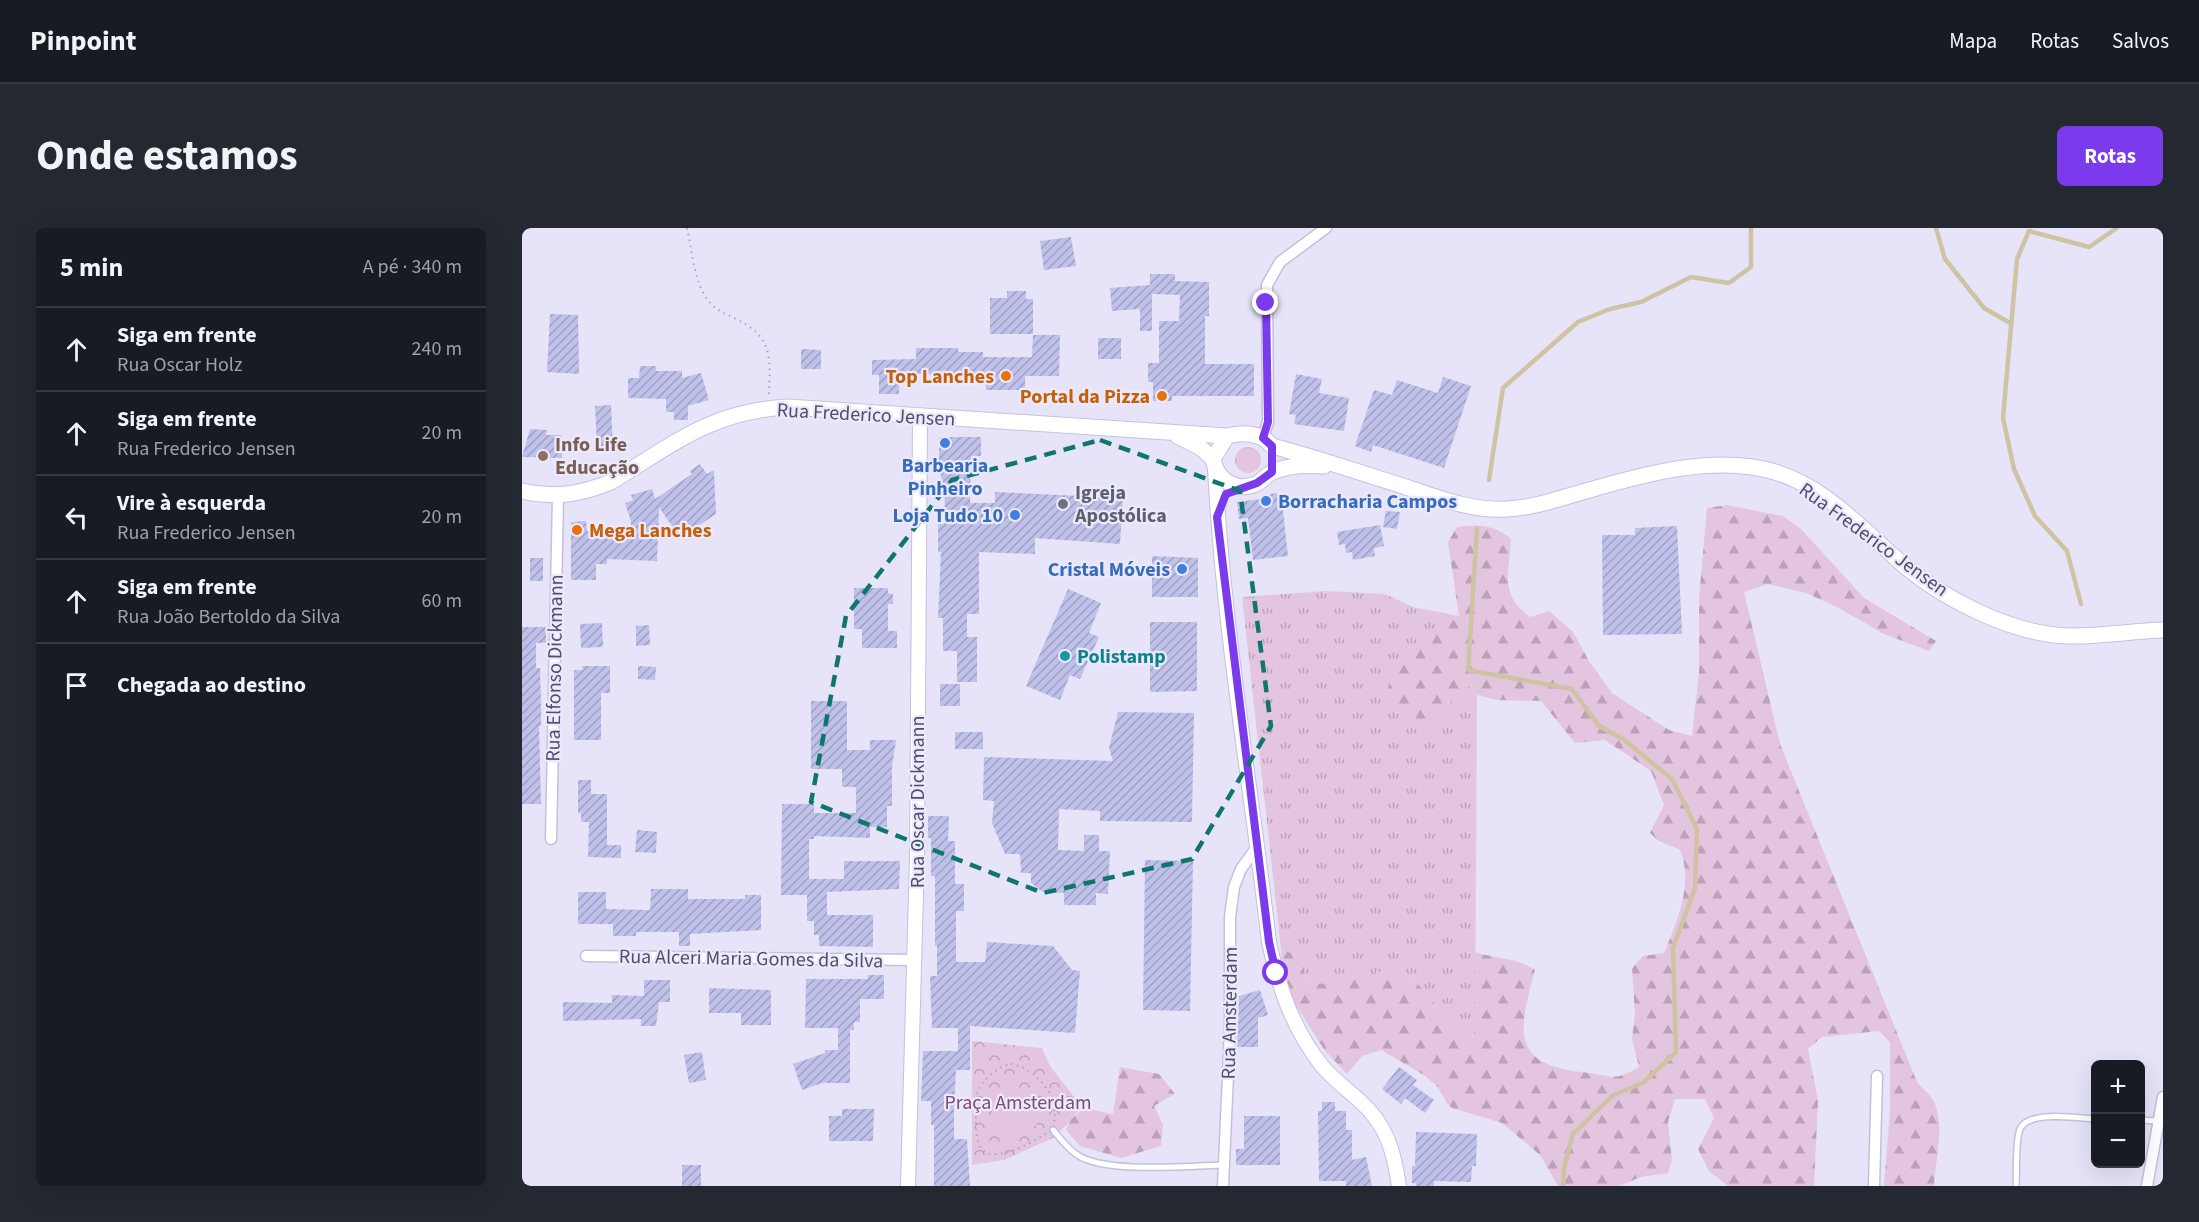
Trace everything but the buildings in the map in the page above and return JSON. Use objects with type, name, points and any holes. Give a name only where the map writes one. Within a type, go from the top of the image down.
[{"type":"main road","name":"Rua Frederico Jensen","points":[[522,491],[558,496],[580,493],[611,482],[683,436],[708,423],[730,415],[769,408],[808,407],[920,417],[1160,430],[1227,436],[1248,433],[1267,442],[1339,466],[1475,508],[1527,507],[1624,481],[1698,467],[1756,468],[1803,484],[1846,513],[1901,564],[1969,607],[1998,619],[2037,633],[2065,636],[2163,630]]},
{"type":"main road","name":"Rua Frederico Jensen","points":[[1160,430],[1185,438],[1214,464],[1230,484],[1240,488],[1257,483],[1272,472],[1305,466],[1339,466]]},
{"type":"main road","points":[[1214,464],[1227,436]]},
{"type":"main road","points":[[1267,442],[1272,472]]},
{"type":"street","points":[[1267,442],[1267,285],[1280,262],[1326,228]]},
{"type":"street","name":"Rua Oscar Dickmann","points":[[908,1186],[915,960],[920,417]]},
{"type":"street","points":[[1214,464],[1217,517],[1257,847],[1269,942],[1280,990],[1301,1035],[1324,1068],[1369,1109],[1383,1127],[1395,1157],[1399,1186]]},
{"type":"street","points":[[1217,517],[1226,494],[1240,488]]},
{"type":"street","name":"Rua Elfonso Dickmann","points":[[551,839],[558,496]]},
{"type":"street","name":"Rua Amsterdam","points":[[1223,1186],[1230,1030],[1230,917],[1238,878],[1257,847]]},
{"type":"street","name":"Rua Alceri Maria Gomes da Silva","points":[[586,956],[915,960]]},
{"type":"street","points":[[1874,1186],[1877,1076]]},
{"type":"street","points":[[2147,1186],[2163,1097]]},
{"type":"lane","points":[[2016,1186],[2020,1129],[2027,1121],[2038,1116],[2091,1119]]},
{"type":"lane","points":[[2145,1120],[2157,1121]]},
{"type":"lane","points":[[1053,1130],[1076,1155],[1095,1163],[1121,1166],[1224,1165]]},
{"type":"path","points":[[687,228],[701,287],[706,298],[722,314],[749,325],[763,338],[769,354],[769,408]]},
{"type":"path","points":[[1011,1064],[1025,1068],[1038,1079],[1055,1106],[1053,1130],[1013,1150],[998,1154],[987,1153],[980,1147],[976,1135],[977,1094],[995,1070],[1003,1065],[1011,1064]]},
{"type":"highlighted area","points":[[1100,440],[1240,491],[1271,726],[1192,859],[1043,893],[811,802],[846,616],[952,480]]},
{"type":"green space","points":[[1248,447],[1257,451],[1261,460],[1257,469],[1248,473],[1239,469],[1235,460],[1239,451]]},
{"type":"green space","points":[[1727,505],[1783,516],[1801,529],[1864,598],[1936,641],[1929,651],[1884,634],[1835,606],[1806,593],[1768,584],[1744,592],[1780,744],[1917,1082],[1933,1100],[1937,1109],[1939,1142],[1934,1186],[1884,1186],[1890,1111],[1890,1042],[1879,1031],[1822,1037],[1808,1049],[1818,1101],[1814,1186],[1728,1186],[1709,1171],[1698,1149],[1714,1118],[1705,1099],[1675,1099],[1668,1122],[1672,1160],[1668,1173],[1641,1177],[1619,1186],[1558,1186],[1540,1155],[1502,1123],[1452,1108],[1439,1088],[1424,1075],[1381,1050],[1362,1056],[1347,1074],[1325,1051],[1283,981],[1281,949],[1303,958],[1305,983],[1327,984],[1354,976],[1380,972],[1405,974],[1423,989],[1455,1030],[1474,1036],[1474,952],[1514,961],[1535,970],[1524,1026],[1525,1040],[1531,1052],[1541,1061],[1558,1068],[1612,1077],[1623,1075],[1639,1067],[1632,1039],[1635,1014],[1632,968],[1643,956],[1664,953],[1674,928],[1685,888],[1684,862],[1680,850],[1659,841],[1650,833],[1664,805],[1651,771],[1605,740],[1575,743],[1541,701],[1496,700],[1477,695],[1472,685],[1454,697],[1440,718],[1420,726],[1409,713],[1393,709],[1385,695],[1399,660],[1459,616],[1448,542],[1457,527],[1486,527],[1505,534],[1511,539],[1508,582],[1514,600],[1520,608],[1530,617],[1549,611],[1573,632],[1589,661],[1612,693],[1669,730],[1692,736],[1699,671],[1699,598],[1707,508]]},
{"type":"green space","points":[[1326,591],[1385,594],[1413,607],[1459,616],[1439,631],[1440,718],[1454,697],[1472,684],[1477,695],[1475,1036],[1455,1031],[1423,989],[1405,974],[1380,972],[1354,976],[1327,984],[1305,983],[1303,958],[1281,949],[1242,597]]},
{"type":"green space","name":"Praça Amsterdam","points":[[972,1041],[1042,1048],[1050,1066],[1082,1107],[1055,1137],[1004,1160],[972,1165]]},
{"type":"green space","points":[[1120,1067],[1159,1074],[1175,1094],[1154,1106],[1163,1125],[1161,1146],[1121,1158],[1080,1146],[1066,1130],[1070,1120],[1084,1108],[1113,1114]]},
{"type":"green space","points":[[1021,1090],[1037,1125],[1005,1140],[989,1105]]},
{"type":"waterway","points":[[1489,480],[1503,388],[1578,322],[1610,309],[1641,302],[1691,277],[1729,283],[1751,267],[1751,228]]},
{"type":"waterway","points":[[1936,228],[1945,259],[1984,308],[2010,323]]},
{"type":"waterway","points":[[2081,604],[2067,551],[2035,516],[2014,469],[2003,418],[2017,259],[2029,231],[2089,247],[2117,228]]},
{"type":"waterway","points":[[1477,528],[1468,670],[1572,689],[1599,726],[1623,739],[1672,779],[1697,829],[1695,888],[1673,948],[1676,1052],[1644,1082],[1612,1096],[1573,1134],[1564,1168],[1563,1186]]},
{"type":"place","name":"Top Lanches","points":[[1006,376]]},
{"type":"place","name":"Portal da Pizza","points":[[1162,396]]},
{"type":"place","name":"Barbearia Pinheiro","points":[[945,443]]},
{"type":"place","name":"Info Life Educação","points":[[543,456]]},
{"type":"place","name":"Borracharia Campos","points":[[1266,501]]},
{"type":"place","name":"Igreja Apostólica","points":[[1063,504]]},
{"type":"place","name":"Loja Tudo 10","points":[[1015,515]]},
{"type":"place","name":"Mega Lanches","points":[[577,530]]},
{"type":"place","name":"Cristal Móveis","points":[[1182,569]]},
{"type":"place","name":"Polistamp","points":[[1065,656]]},
{"type":"route","points":[[1266,303],[1268,422],[1263,438],[1272,446],[1272,472],[1257,483],[1226,494],[1217,517],[1269,942],[1276,973]]}]
